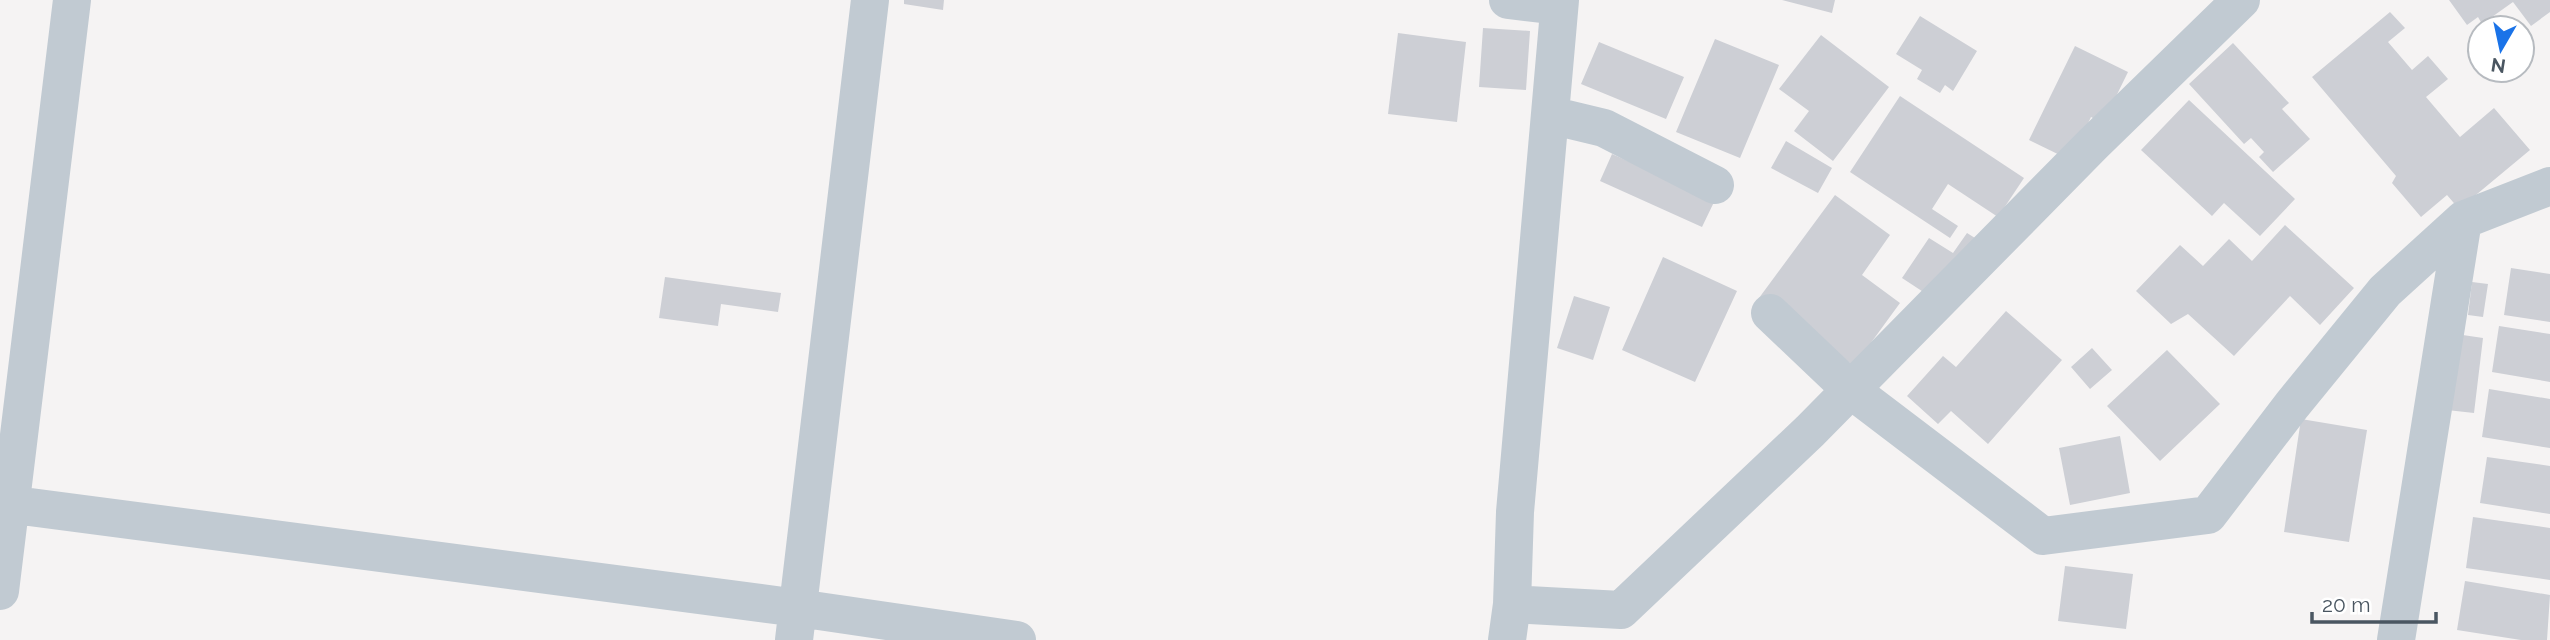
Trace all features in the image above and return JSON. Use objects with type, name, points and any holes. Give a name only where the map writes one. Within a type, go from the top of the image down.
[{"type":"street","points":[[0,591],[6,504],[72,0]]},
{"type":"street","points":[[796,624],[870,0]]},
{"type":"street","points":[[1508,0],[1560,3],[1515,512],[1509,622],[1621,610],[1851,390],[2093,144],[2220,6]]},
{"type":"street","points":[[1550,115],[1604,128],[1715,186]]},
{"type":"street","points":[[1770,313],[1851,390],[2043,536],[2208,515],[2292,405],[2385,291],[2463,220],[2550,186]]},
{"type":"street","points":[[2396,640],[2463,220]]},
{"type":"street","points":[[6,504],[796,624],[1017,640]]},
{"type":"building","points":[[904,0],[944,0],[943,10],[904,4]]},
{"type":"building","points":[[1782,0],[1835,0],[1832,13]]},
{"type":"building","points":[[2449,0],[2550,0],[2550,12],[2536,22],[2536,14],[2522,14],[2513,2],[2496,14],[2466,14],[2466,24]]},
{"type":"building","points":[[2390,12],[2405,28],[2388,42],[2412,70],[2428,56],[2448,79],[2426,97],[2460,137],[2494,108],[2530,150],[2459,209],[2447,195],[2421,217],[2392,183],[2396,176],[2312,77]]},
{"type":"building","points":[[1920,16],[1977,51],[1953,91],[1945,85],[1940,93],[1917,79],[1922,70],[1896,54]]},
{"type":"building","points":[[1483,28],[1530,31],[1526,90],[1479,87]]},
{"type":"building","points":[[1398,33],[1466,42],[1457,122],[1388,114]]},
{"type":"building","points":[[1821,35],[1889,87],[1833,161],[1794,131],[1809,111],[1779,89]]},
{"type":"building","points":[[1715,39],[1779,65],[1740,158],[1676,132]]},
{"type":"building","points":[[1599,42],[1684,77],[1666,119],[1581,84]]},
{"type":"building","points":[[2233,43],[2289,103],[2282,109],[2310,139],[2273,172],[2259,157],[2264,152],[2251,138],[2244,144],[2189,84]]},
{"type":"building","points":[[2075,46],[2128,72],[2103,123],[2091,117],[2070,160],[2029,140]]},
{"type":"building","points":[[1900,96],[2024,178],[1998,217],[1948,184],[1932,209],[1958,226],[1950,238],[1850,172]]},
{"type":"building","points":[[2189,100],[2295,199],[2260,236],[2224,203],[2212,216],[2141,150]]},
{"type":"building","points":[[1786,141],[1832,168],[1818,193],[1771,168]]},
{"type":"building","points":[[1612,154],[1715,200],[1702,227],[1600,181]]},
{"type":"building","points":[[1835,195],[1890,235],[1862,275],[1900,303],[1854,366],[1759,298]]},
{"type":"building","points":[[2285,225],[2354,288],[2320,325],[2290,296],[2234,356],[2188,314],[2171,324],[2136,291],[2180,245],[2203,266],[2229,239],[2252,261]]},
{"type":"building","points":[[1967,233],[1975,238],[1934,299],[1902,278],[1929,238],[1953,253]]},
{"type":"building","points":[[1663,257],[1737,291],[1695,382],[1622,350]]},
{"type":"building","points":[[2511,268],[2550,274],[2550,322],[2504,315]]},
{"type":"building","points":[[665,277],[781,293],[778,312],[721,304],[718,326],[659,318]]},
{"type":"building","points":[[2472,282],[2488,284],[2483,317],[2468,315]]},
{"type":"building","points":[[1574,296],[1610,307],[1593,360],[1557,348]]},
{"type":"building","points":[[2006,311],[2062,360],[1988,444],[1951,411],[1938,424],[1907,396],[1943,356],[1956,367]]},
{"type":"building","points":[[2499,326],[2550,334],[2550,382],[2492,372]]},
{"type":"building","points":[[2456,334],[2483,338],[2474,413],[2447,410]]},
{"type":"building","points":[[2092,348],[2112,370],[2090,389],[2071,367]]},
{"type":"building","points":[[2167,350],[2220,404],[2160,461],[2107,406]]},
{"type":"building","points":[[2489,389],[2550,399],[2550,448],[2482,437]]},
{"type":"building","points":[[2301,419],[2367,430],[2349,542],[2284,532]]},
{"type":"building","points":[[2120,436],[2130,493],[2070,505],[2059,448]]},
{"type":"building","points":[[2487,457],[2550,466],[2550,514],[2480,503]]},
{"type":"building","points":[[2473,517],[2550,528],[2550,580],[2466,568]]},
{"type":"building","points":[[2065,566],[2133,574],[2126,629],[2058,621]]},
{"type":"building","points":[[2465,581],[2550,595],[2547,640],[2521,640],[2457,630]]}]
